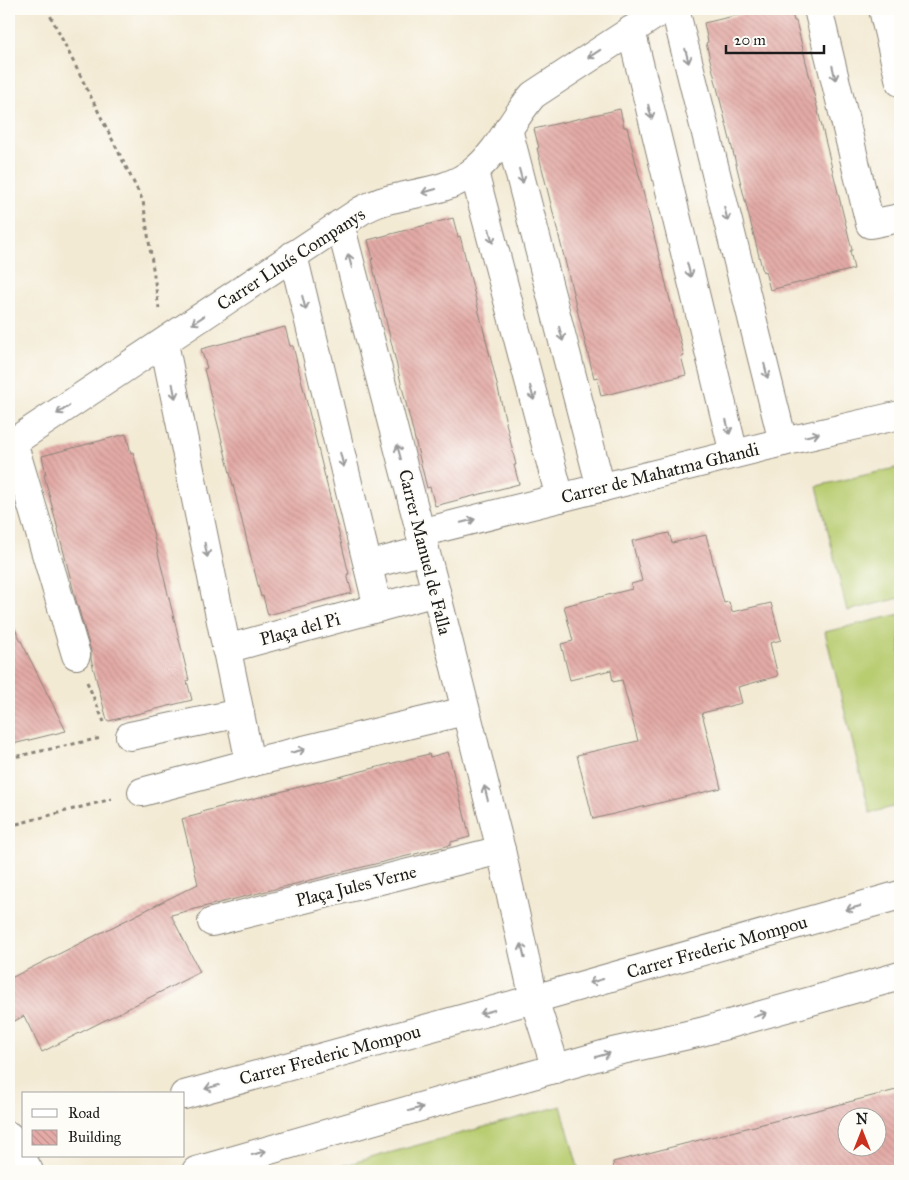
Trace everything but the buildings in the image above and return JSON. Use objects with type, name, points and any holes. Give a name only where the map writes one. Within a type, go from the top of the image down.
[{"type":"street","name":"Carrer Lluís Companys","points":[[11,444],[362,210],[383,201],[421,194],[447,186],[474,172],[494,151],[522,108],[533,95],[664,9]]},
{"type":"street","points":[[675,9],[783,442]]},
{"type":"street","points":[[818,9],[870,224],[900,218]]},
{"type":"street","points":[[882,9],[900,82]]},
{"type":"street","points":[[631,30],[734,454]]},
{"type":"street","points":[[508,129],[601,488]]},
{"type":"street","points":[[474,172],[560,498]]},
{"type":"street","name":"Carrer Manuel de Falla","points":[[340,224],[436,592],[500,850],[534,999]]},
{"type":"street","points":[[293,255],[378,608]]},
{"type":"street","points":[[164,343],[250,763]]},
{"type":"street","name":"Carrer de Mahatma Ghandi","points":[[368,565],[423,542],[560,498],[783,442],[900,415]]},
{"type":"street","points":[[11,444],[76,655]]},
{"type":"street","name":"Plaça del Pi","points":[[226,649],[436,592]]},
{"type":"street","points":[[142,792],[250,763],[465,711]]},
{"type":"street","points":[[120,736],[240,713]]},
{"type":"street","name":"Plaça Jules Verne","points":[[212,922],[500,850]]},
{"type":"street","name":"Carrer Frederic Mompou","points":[[185,1095],[534,999],[900,895]]},
{"type":"street","points":[[196,1171],[613,1052],[701,1032],[900,976]]},
{"type":"street","points":[[534,999],[556,1069]]},
{"type":"street","points":[[13,1143],[29,1171]]},
{"type":"path","points":[[47,9],[143,201],[164,343]]},
{"type":"path","points":[[9,758],[120,736],[76,655]]},
{"type":"path","points":[[9,826],[113,798]]},
{"type":"green space","points":[[900,467],[900,598],[847,611],[817,486]]},
{"type":"green space","points":[[900,614],[900,805],[870,813],[825,632]]},
{"type":"green space","points":[[561,1106],[579,1171],[323,1171]]}]
